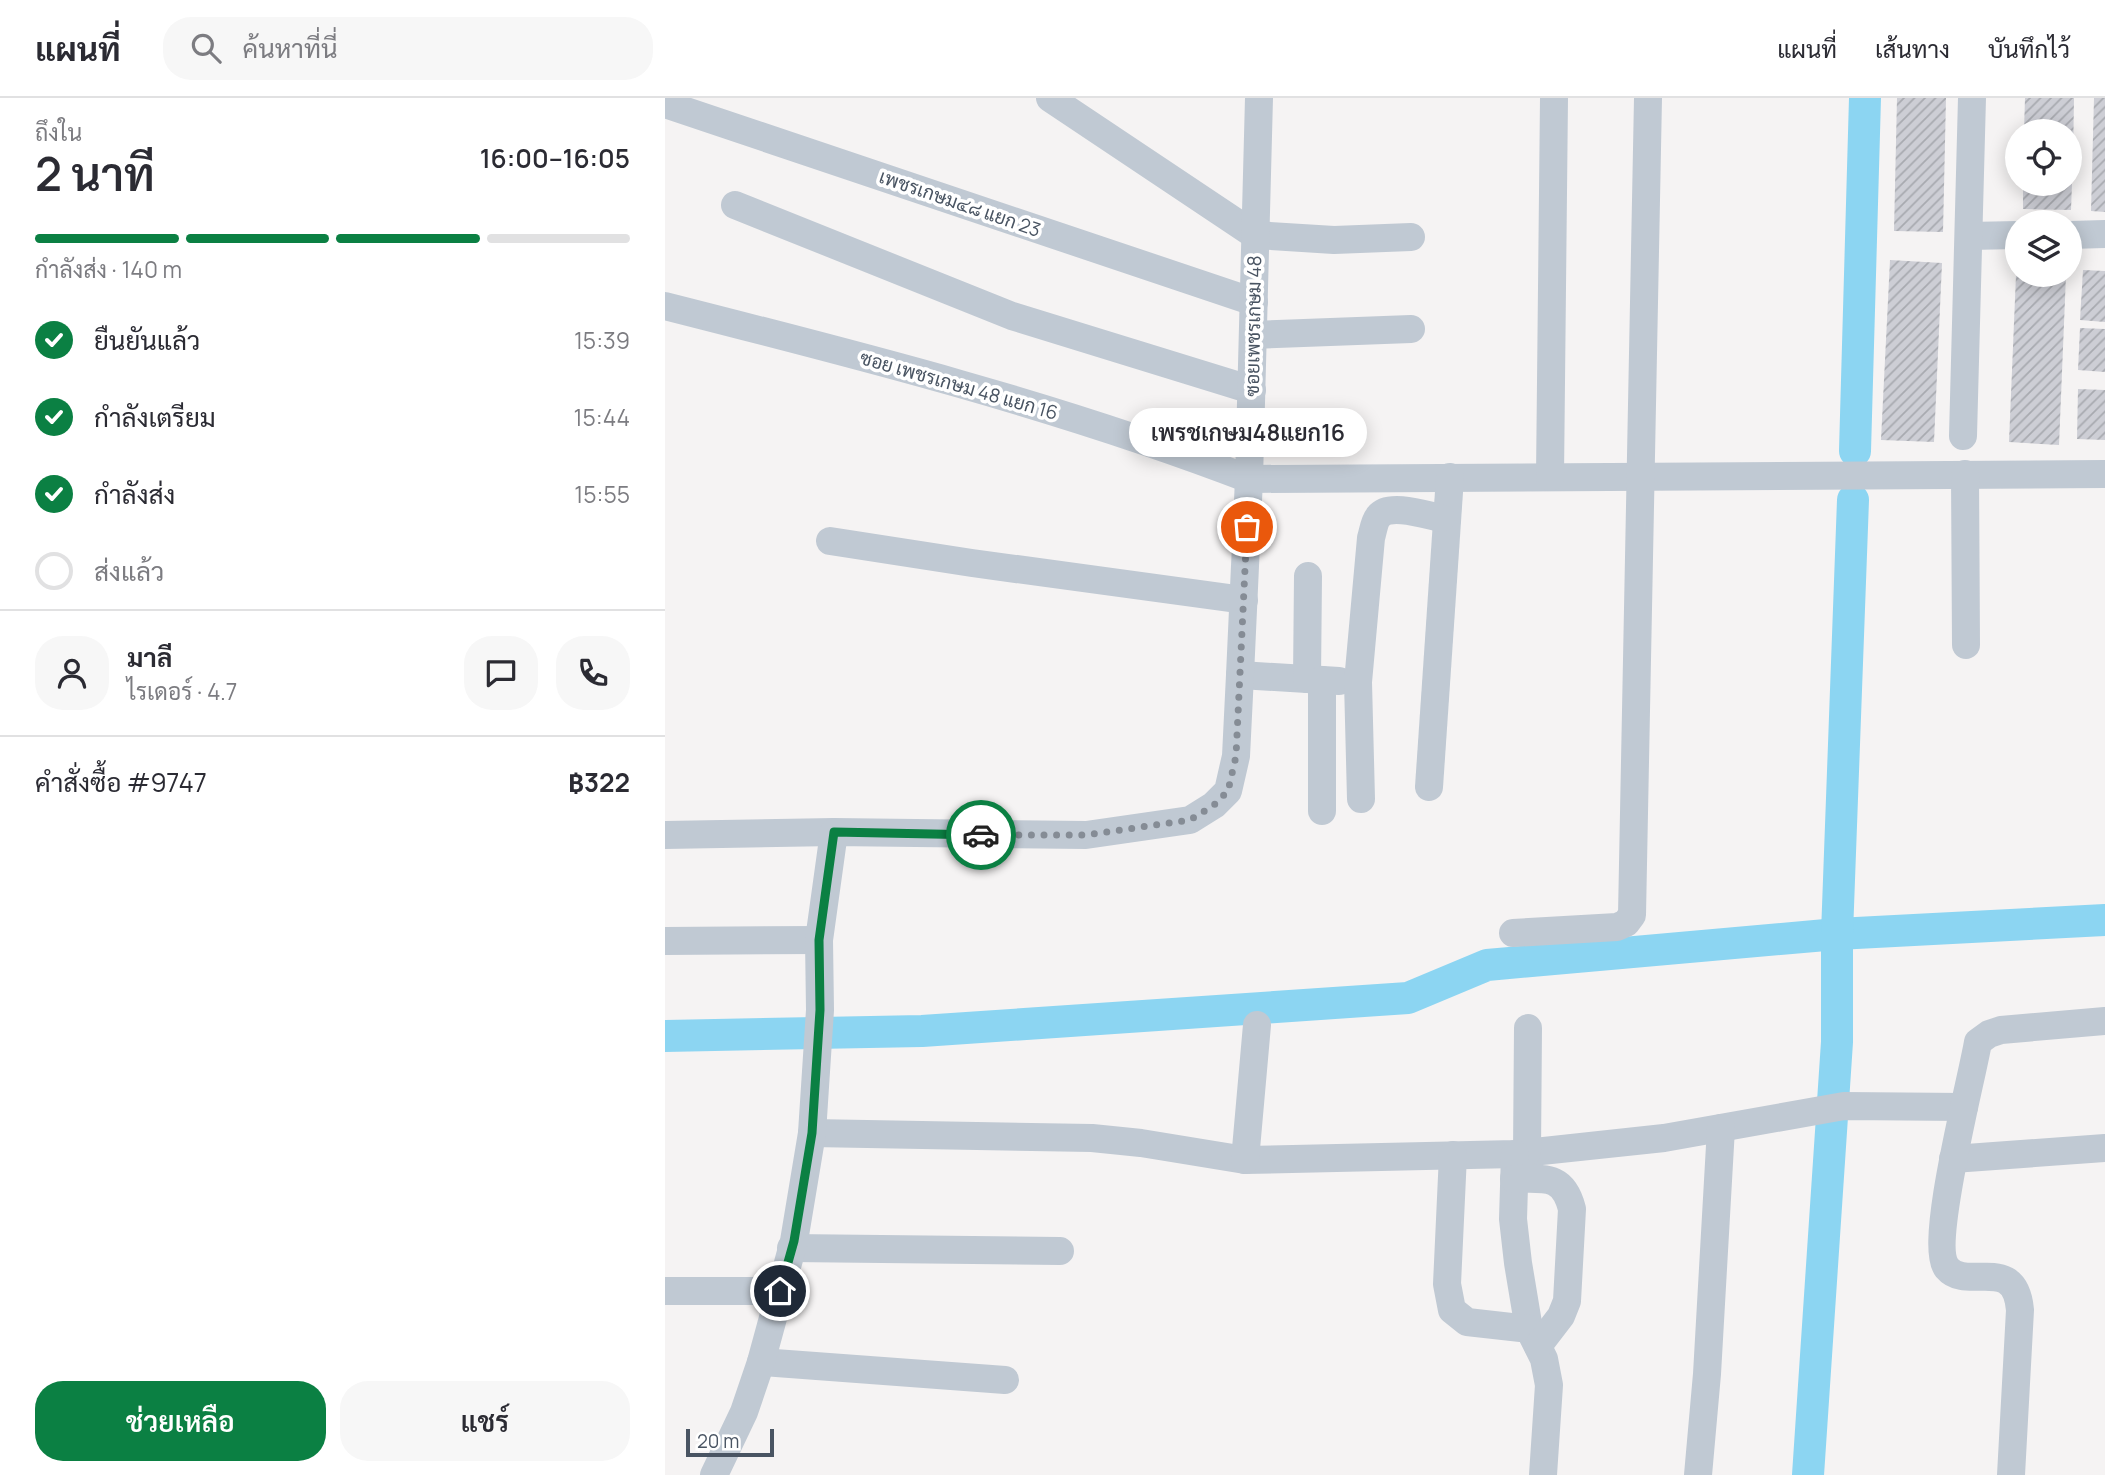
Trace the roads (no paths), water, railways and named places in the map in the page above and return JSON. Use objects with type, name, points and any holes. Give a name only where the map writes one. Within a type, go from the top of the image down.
[{"type":"street","points":[[1050,98],[1255,235],[1334,240],[1411,237]]},
{"type":"street","name":"ซอยเพชรเกษม 48","points":[[665,835],[834,832],[1086,835],[1190,820],[1214,805],[1228,791],[1236,756],[1244,600],[1259,98]]},
{"type":"street","points":[[1550,477],[1554,98]]},
{"type":"street","points":[[1513,933],[1616,927],[1626,923],[1632,915],[1648,98]]},
{"type":"street","points":[[1963,436],[1972,98]]},
{"type":"street","name":"เพชรเกษม๔๘ แยก 23","points":[[665,104],[1254,302]]},
{"type":"street","points":[[735,205],[1012,316],[1252,390]]},
{"type":"street","points":[[2082,234],[2105,234]]},
{"type":"street","points":[[1969,236],[2005,235]]},
{"type":"street","name":"ซอย เพชรเกษม 48 แยก 16","points":[[665,306],[895,364],[1162,445],[1249,479]]},
{"type":"street","points":[[1254,335],[1411,329]]},
{"type":"street","points":[[1965,474],[1966,645]]},
{"type":"street","points":[[1249,479],[2105,474]]},
{"type":"street","points":[[1429,787],[1450,477]]},
{"type":"street","points":[[1361,799],[1358,682],[1371,538],[1377,517],[1386,510],[1441,518]]},
{"type":"street","points":[[830,541],[1244,600]]},
{"type":"street","points":[[1308,576],[1322,811]]},
{"type":"street","points":[[1240,675],[1358,682]]},
{"type":"street","points":[[714,1475],[744,1412],[761,1363],[791,1248],[812,1133],[820,1010],[819,940],[834,832]]},
{"type":"street","points":[[665,941],[819,940]]},
{"type":"street","points":[[2011,1475],[2018,1295],[2005,1279],[1954,1273],[1945,1266],[1944,1225],[1953,1159],[1978,1042],[2000,1030],[2105,1021]]},
{"type":"street","points":[[1245,1160],[1257,1025]]},
{"type":"street","points":[[1528,1028],[1513,1219],[1533,1337],[1544,1359],[1549,1385],[1543,1475]]},
{"type":"street","points":[[812,1133],[1092,1138],[1245,1160],[1453,1155],[1519,1162],[1844,1106],[1964,1107]]},
{"type":"street","points":[[1698,1475],[1707,1374],[1721,1129]]},
{"type":"street","points":[[1953,1159],[2105,1147]]},
{"type":"street","points":[[1453,1155],[1447,1284],[1452,1310],[1467,1322],[1533,1337],[1561,1316],[1567,1301],[1572,1209],[1561,1185],[1519,1162]]},
{"type":"street","points":[[791,1248],[1060,1251]]},
{"type":"street","points":[[665,1291],[780,1291]]},
{"type":"street","points":[[761,1363],[1005,1380]]},
{"type":"waterway","points":[[1855,451],[1865,98]]},
{"type":"waterway","points":[[1808,1475],[1837,1042],[1837,934],[1853,500]]},
{"type":"waterway","points":[[665,1036],[922,1031],[1408,998],[1487,965],[1837,934],[2105,920]]},
{"type":"place","name":"เพรชเกษม48แยก16","points":[[1247,527]]}]
